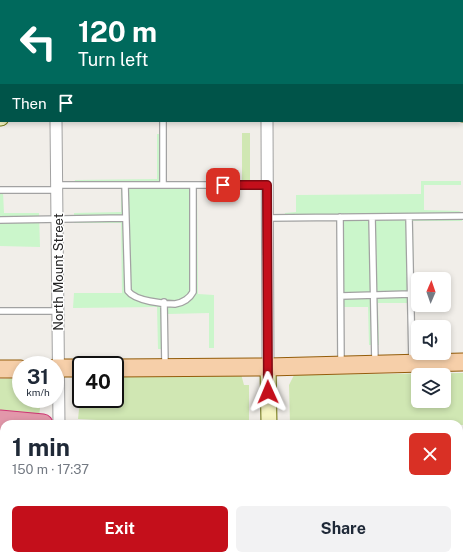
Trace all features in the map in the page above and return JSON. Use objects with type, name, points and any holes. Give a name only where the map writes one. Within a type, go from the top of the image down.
[{"type":"main road","points":[[124,368],[268,367],[463,362]]},
{"type":"main road","points":[[0,369],[12,369]]},
{"type":"street","name":"North Mount Street","points":[[56,122],[57,356]]},
{"type":"street","points":[[267,122],[268,420]]},
{"type":"street","name":"North Mount Street","points":[[53,420],[54,408]]},
{"type":"lane","points":[[163,122],[163,185]]},
{"type":"lane","points":[[125,185],[128,291],[131,296],[138,299],[181,303],[191,296],[193,292],[193,185]]},
{"type":"lane","points":[[0,190],[125,185],[267,185]]},
{"type":"lane","points":[[267,218],[463,216]]},
{"type":"lane","points":[[340,217],[341,365]]},
{"type":"lane","points":[[372,217],[375,364]]},
{"type":"lane","points":[[341,296],[411,294],[409,217]]},
{"type":"lane","points":[[0,220],[125,218]]},
{"type":"lane","points":[[164,302],[165,367]]},
{"type":"lane","points":[[0,311],[58,311]]},
{"type":"lane","points":[[411,312],[412,363]]},
{"type":"green space","points":[[242,133],[250,133],[250,181],[242,181]]},
{"type":"green space","points":[[157,134],[167,134],[167,182],[250,181],[250,186],[197,187],[198,294],[214,295],[214,348],[209,348],[209,313],[168,314],[168,349],[158,349],[157,307],[73,308],[74,293],[122,293],[121,223],[74,223],[74,213],[121,212],[121,185],[74,185],[75,180],[157,179]]},
{"type":"green space","points":[[421,181],[461,181],[461,185],[424,185],[424,210],[459,211],[461,212],[462,221],[413,221],[413,272],[411,272],[411,312],[414,312],[414,320],[411,320],[409,303],[378,303],[379,345],[369,345],[368,307],[344,307],[344,346],[338,346],[337,221],[284,221],[285,213],[296,212],[296,195],[421,194]]},
{"type":"green space","points":[[0,186],[39,186],[39,191],[3,192],[4,213],[39,213],[40,247],[0,246]]},
{"type":"green space","points":[[451,373],[463,373],[463,420],[290,420],[289,385],[294,375],[411,374],[411,408],[451,408]]},
{"type":"green space","points":[[241,374],[244,385],[249,385],[249,420],[78,419],[79,408],[124,408],[124,377]]},
{"type":"green space","points":[[12,378],[12,408],[40,408],[39,417],[0,415],[0,379]]},
{"type":"route","points":[[223,185],[267,185],[268,392]]}]
